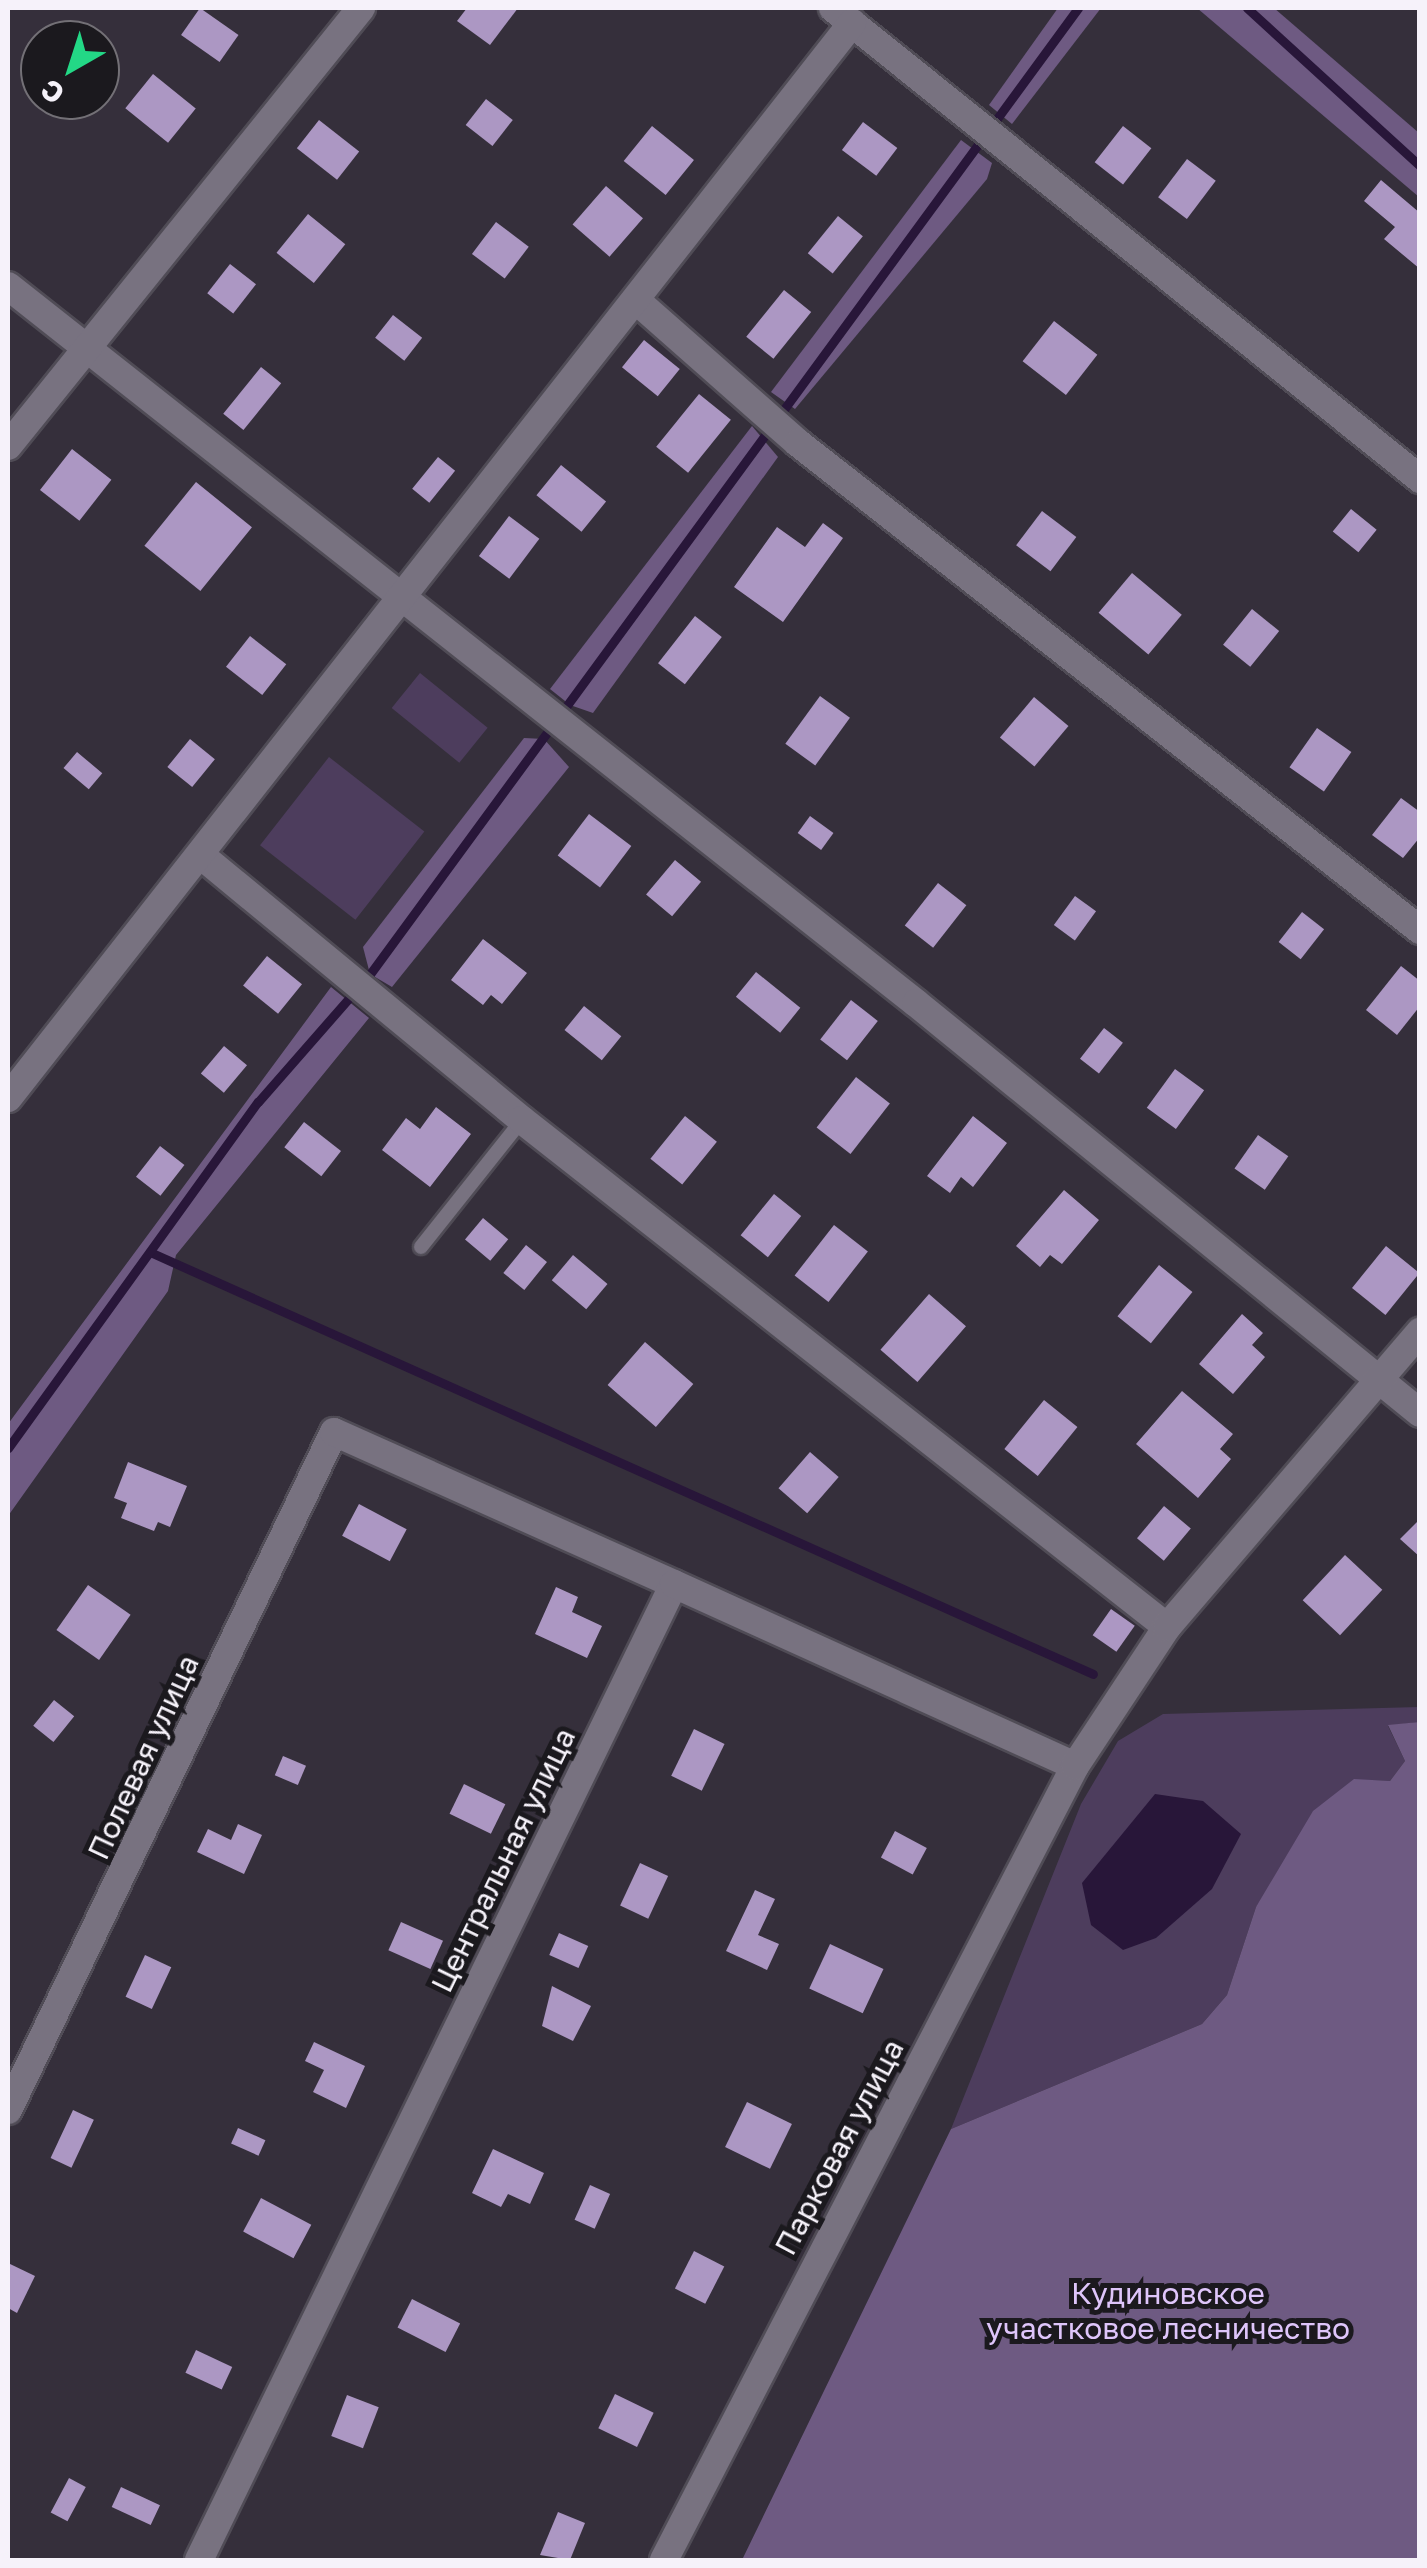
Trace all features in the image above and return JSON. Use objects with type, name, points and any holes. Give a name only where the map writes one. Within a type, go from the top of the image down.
[{"type":"street","points":[[8,446],[361,8]]},
{"type":"street","points":[[8,1098],[203,857],[400,595],[638,302],[842,15],[1420,479]]},
{"type":"street","points":[[8,286],[400,595],[1420,1414]]},
{"type":"street","points":[[638,302],[798,443],[1420,930]]},
{"type":"street","points":[[203,857],[522,1120],[1166,1627]]},
{"type":"street","name":"Парковая улица","points":[[664,2560],[1075,1766],[1166,1627],[1420,1332]]},
{"type":"street","name":"Полевая улица","points":[[8,2110],[334,1432],[674,1584]]},
{"type":"street","points":[[674,1584],[1075,1766]]},
{"type":"street","name":"Центральная улица","points":[[198,2560],[674,1584]]},
{"type":"lane","points":[[421,1247],[522,1120]]},
{"type":"shaded area","points":[[420,673],[488,728],[459,763],[392,708]]},
{"type":"shaded area","points":[[329,757],[424,831],[355,920],[260,845]]},
{"type":"shaded area","points":[[1419,1707],[1419,1722],[1388,1726],[1405,1761],[1390,1781],[1354,1780],[1256,1907],[1227,1995],[1202,2024],[951,2129],[1081,1804],[1118,1741],[1163,1714]]},
{"type":"shaded area","points":[[1155,1794],[1203,1801],[1241,1834],[1212,1889],[1156,1938],[1123,1950],[1091,1925],[1082,1883]]},
{"type":"green space","points":[[1058,8],[1101,8],[1012,124],[989,105]]},
{"type":"green space","points":[[1197,8],[1274,8],[1419,133],[1419,197]]},
{"type":"green space","points":[[961,140],[992,163],[987,179],[795,409],[771,392]]},
{"type":"green space","points":[[752,426],[778,457],[593,713],[570,705],[550,689]]},
{"type":"green space","points":[[524,738],[544,739],[569,767],[392,987],[370,974],[363,947]]},
{"type":"green space","points":[[331,987],[369,1018],[176,1255],[168,1291],[8,1516],[8,1424]]},
{"type":"green space","name":"Кудиновское участковое лесничество","points":[[1419,1722],[1419,2560],[742,2560],[951,2129],[1202,2024],[1227,1995],[1256,1907],[1313,1811],[1354,1779],[1390,1781],[1405,1761],[1388,1725]]},
{"type":"building","points":[[200,8],[239,35],[220,62],[181,35]]},
{"type":"building","points":[[467,8],[518,8],[490,45],[457,21]]},
{"type":"building","points":[[153,74],[196,109],[168,143],[125,108]]},
{"type":"building","points":[[486,99],[513,120],[492,146],[466,125]]},
{"type":"building","points":[[319,120],[359,151],[337,180],[297,148]]},
{"type":"building","points":[[863,122],[897,148],[876,176],[842,150]]},
{"type":"building","points":[[652,126],[694,160],[666,195],[624,161]]},
{"type":"building","points":[[1123,126],[1151,148],[1123,184],[1095,162]]},
{"type":"building","points":[[1187,159],[1216,181],[1187,219],[1158,197]]},
{"type":"building","points":[[1381,180],[1420,213],[1420,269],[1384,239],[1395,227],[1364,201]]},
{"type":"building","points":[[606,186],[643,218],[610,257],[573,224]]},
{"type":"building","points":[[308,214],[345,244],[314,283],[277,253]]},
{"type":"building","points":[[838,216],[863,236],[833,273],[808,253]]},
{"type":"building","points":[[496,222],[529,247],[505,279],[472,254]]},
{"type":"building","points":[[230,264],[256,284],[233,313],[207,293]]},
{"type":"building","points":[[784,290],[811,312],[773,359],[746,337]]},
{"type":"building","points":[[393,315],[422,338],[404,361],[375,338]]},
{"type":"building","points":[[1054,321],[1097,355],[1066,395],[1023,361]]},
{"type":"building","points":[[644,340],[680,369],[658,396],[622,367]]},
{"type":"building","points":[[261,367],[281,383],[243,430],[223,414]]},
{"type":"building","points":[[699,394],[731,420],[688,473],[656,447]]},
{"type":"building","points":[[72,449],[111,480],[79,521],[40,490]]},
{"type":"building","points":[[438,457],[455,471],[429,503],[412,489]]},
{"type":"building","points":[[561,465],[606,502],[582,532],[536,495]]},
{"type":"building","points":[[196,482],[252,527],[200,591],[144,546]]},
{"type":"building","points":[[1351,509],[1377,530],[1358,552],[1333,532]]},
{"type":"building","points":[[1042,511],[1076,537],[1050,571],[1016,545]]},
{"type":"building","points":[[509,516],[539,539],[509,579],[479,556]]},
{"type":"building","points":[[823,523],[843,538],[783,622],[734,587],[777,527],[805,547]]},
{"type":"building","points":[[1132,573],[1182,615],[1148,655],[1099,613]]},
{"type":"building","points":[[1252,609],[1279,631],[1250,667],[1223,645]]},
{"type":"building","points":[[695,616],[722,637],[685,684],[658,663]]},
{"type":"building","points":[[250,636],[286,664],[262,695],[226,667]]},
{"type":"building","points":[[820,696],[850,718],[815,765],[785,744]]},
{"type":"building","points":[[1034,697],[1068,726],[1034,767],[1000,738]]},
{"type":"building","points":[[1317,728],[1351,752],[1324,791],[1289,767]]},
{"type":"building","points":[[190,739],[215,759],[192,787],[167,767]]},
{"type":"building","points":[[77,752],[102,773],[89,789],[64,768]]},
{"type":"building","points":[[1401,798],[1420,812],[1420,837],[1403,858],[1372,835]]},
{"type":"building","points":[[589,814],[631,846],[600,887],[558,856]]},
{"type":"building","points":[[810,816],[833,833],[821,850],[798,833]]},
{"type":"building","points":[[675,860],[701,882],[672,916],[646,894]]},
{"type":"building","points":[[938,883],[966,905],[933,948],[905,926]]},
{"type":"building","points":[[1075,896],[1096,911],[1075,940],[1054,925]]},
{"type":"building","points":[[1302,912],[1324,929],[1301,959],[1279,942]]},
{"type":"building","points":[[483,939],[527,973],[502,1004],[491,995],[483,1005],[451,980]]},
{"type":"building","points":[[267,956],[302,984],[278,1014],[243,986]]},
{"type":"building","points":[[1401,966],[1420,981],[1420,1006],[1397,1035],[1366,1010]]},
{"type":"building","points":[[756,972],[800,1008],[780,1033],[736,997]]},
{"type":"building","points":[[851,1000],[878,1021],[847,1060],[820,1039]]},
{"type":"building","points":[[584,1006],[621,1036],[602,1060],[564,1030]]},
{"type":"building","points":[[1104,1028],[1123,1043],[1099,1074],[1080,1059]]},
{"type":"building","points":[[224,1046],[247,1065],[224,1093],[201,1074]]},
{"type":"building","points":[[1175,1069],[1204,1090],[1176,1129],[1147,1108]]},
{"type":"building","points":[[856,1077],[890,1103],[850,1154],[817,1127]]},
{"type":"building","points":[[436,1107],[471,1134],[430,1187],[382,1150],[406,1118],[420,1129]]},
{"type":"building","points":[[685,1116],[717,1142],[682,1185],[650,1159]]},
{"type":"building","points":[[973,1116],[1007,1143],[973,1187],[961,1177],[950,1193],[927,1176]]},
{"type":"building","points":[[304,1122],[341,1151],[321,1176],[284,1147]]},
{"type":"building","points":[[1258,1135],[1288,1156],[1265,1190],[1234,1169]]},
{"type":"building","points":[[160,1146],[184,1165],[160,1196],[136,1177]]},
{"type":"building","points":[[1064,1190],[1099,1220],[1062,1264],[1050,1255],[1040,1267],[1016,1246]]},
{"type":"building","points":[[774,1194],[801,1216],[768,1257],[741,1235]]},
{"type":"building","points":[[483,1218],[508,1239],[490,1261],[465,1239]]},
{"type":"building","points":[[834,1225],[868,1251],[828,1302],[795,1275]]},
{"type":"building","points":[[526,1245],[547,1262],[524,1290],[503,1273]]},
{"type":"building","points":[[1386,1246],[1419,1273],[1385,1315],[1352,1288]]},
{"type":"building","points":[[573,1255],[607,1284],[586,1309],[552,1280]]},
{"type":"building","points":[[1159,1265],[1192,1292],[1151,1343],[1117,1316]]},
{"type":"building","points":[[929,1294],[966,1326],[917,1382],[880,1350]]},
{"type":"building","points":[[1242,1314],[1263,1333],[1252,1345],[1265,1357],[1233,1394],[1199,1364]]},
{"type":"building","points":[[645,1342],[693,1384],[656,1427],[608,1385]]},
{"type":"building","points":[[1182,1391],[1233,1434],[1220,1449],[1231,1459],[1198,1498],[1136,1444]]},
{"type":"building","points":[[1044,1400],[1077,1427],[1038,1476],[1004,1449]]},
{"type":"building","points":[[810,1452],[839,1477],[807,1513],[779,1488]]},
{"type":"building","points":[[128,1462],[187,1486],[170,1527],[158,1522],[154,1531],[121,1518],[127,1503],[114,1498]]},
{"type":"building","points":[[359,1504],[407,1529],[390,1561],[342,1536]]},
{"type":"building","points":[[1164,1506],[1191,1528],[1164,1561],[1137,1538]]},
{"type":"building","points":[[1420,1519],[1420,1557],[1400,1539]]},
{"type":"building","points":[[1345,1555],[1382,1590],[1340,1635],[1303,1600]]},
{"type":"building","points":[[88,1585],[131,1615],[99,1660],[56,1630]]},
{"type":"building","points":[[556,1587],[578,1597],[572,1612],[602,1626],[587,1658],[535,1634]]},
{"type":"building","points":[[1111,1609],[1135,1626],[1116,1652],[1093,1635]]},
{"type":"building","points":[[54,1700],[74,1716],[53,1742],[33,1726]]},
{"type":"building","points":[[694,1729],[725,1744],[702,1791],[671,1776]]},
{"type":"building","points":[[283,1756],[306,1766],[298,1785],[275,1775]]},
{"type":"building","points":[[464,1784],[505,1804],[491,1834],[450,1814]]},
{"type":"building","points":[[238,1824],[262,1835],[244,1874],[197,1852],[208,1829],[231,1840]]},
{"type":"building","points":[[895,1831],[927,1848],[913,1874],[881,1857]]},
{"type":"building","points":[[640,1863],[668,1876],[648,1919],[620,1906]]},
{"type":"building","points":[[755,1890],[775,1899],[758,1935],[779,1944],[767,1970],[726,1951]]},
{"type":"building","points":[[401,1922],[443,1941],[430,1969],[388,1950]]},
{"type":"building","points":[[559,1933],[588,1946],[578,1968],[549,1955]]},
{"type":"building","points":[[830,1944],[883,1969],[863,2013],[809,1988]]},
{"type":"building","points":[[145,1955],[171,1967],[152,2009],[126,1997]]},
{"type":"building","points":[[552,1986],[591,2006],[573,2041],[542,2026]]},
{"type":"building","points":[[314,2042],[365,2066],[346,2108],[313,2092],[324,2070],[305,2061]]},
{"type":"building","points":[[747,2102],[792,2124],[770,2169],[725,2147]]},
{"type":"building","points":[[73,2110],[94,2120],[71,2168],[51,2158]]},
{"type":"building","points":[[238,2128],[265,2140],[258,2156],[231,2144]]},
{"type":"building","points":[[493,2149],[544,2173],[530,2204],[508,2194],[501,2207],[472,2193]]},
{"type":"building","points":[[590,2185],[610,2194],[595,2229],[575,2220]]},
{"type":"building","points":[[261,2198],[311,2225],[293,2258],[243,2232]]},
{"type":"building","points":[[694,2251],[724,2266],[705,2304],[675,2288]]},
{"type":"building","points":[[8,2263],[35,2276],[17,2313],[8,2308]]},
{"type":"building","points":[[412,2299],[460,2324],[446,2352],[397,2328]]},
{"type":"building","points":[[196,2350],[232,2367],[222,2390],[185,2373]]},
{"type":"building","points":[[615,2394],[654,2413],[637,2447],[598,2428]]},
{"type":"building","points":[[347,2395],[379,2407],[363,2448],[331,2436]]},
{"type":"building","points":[[69,2478],[86,2487],[67,2521],[51,2512]]},
{"type":"building","points":[[121,2487],[160,2505],[151,2525],[112,2507]]},
{"type":"building","points":[[558,2512],[585,2523],[570,2560],[540,2555]]},
{"type":"waterway","points":[[8,1448],[258,1102],[370,974],[1078,8]]},
{"type":"waterway","points":[[1247,8],[1420,166]]},
{"type":"waterway","points":[[150,1252],[1093,1674]]}]
